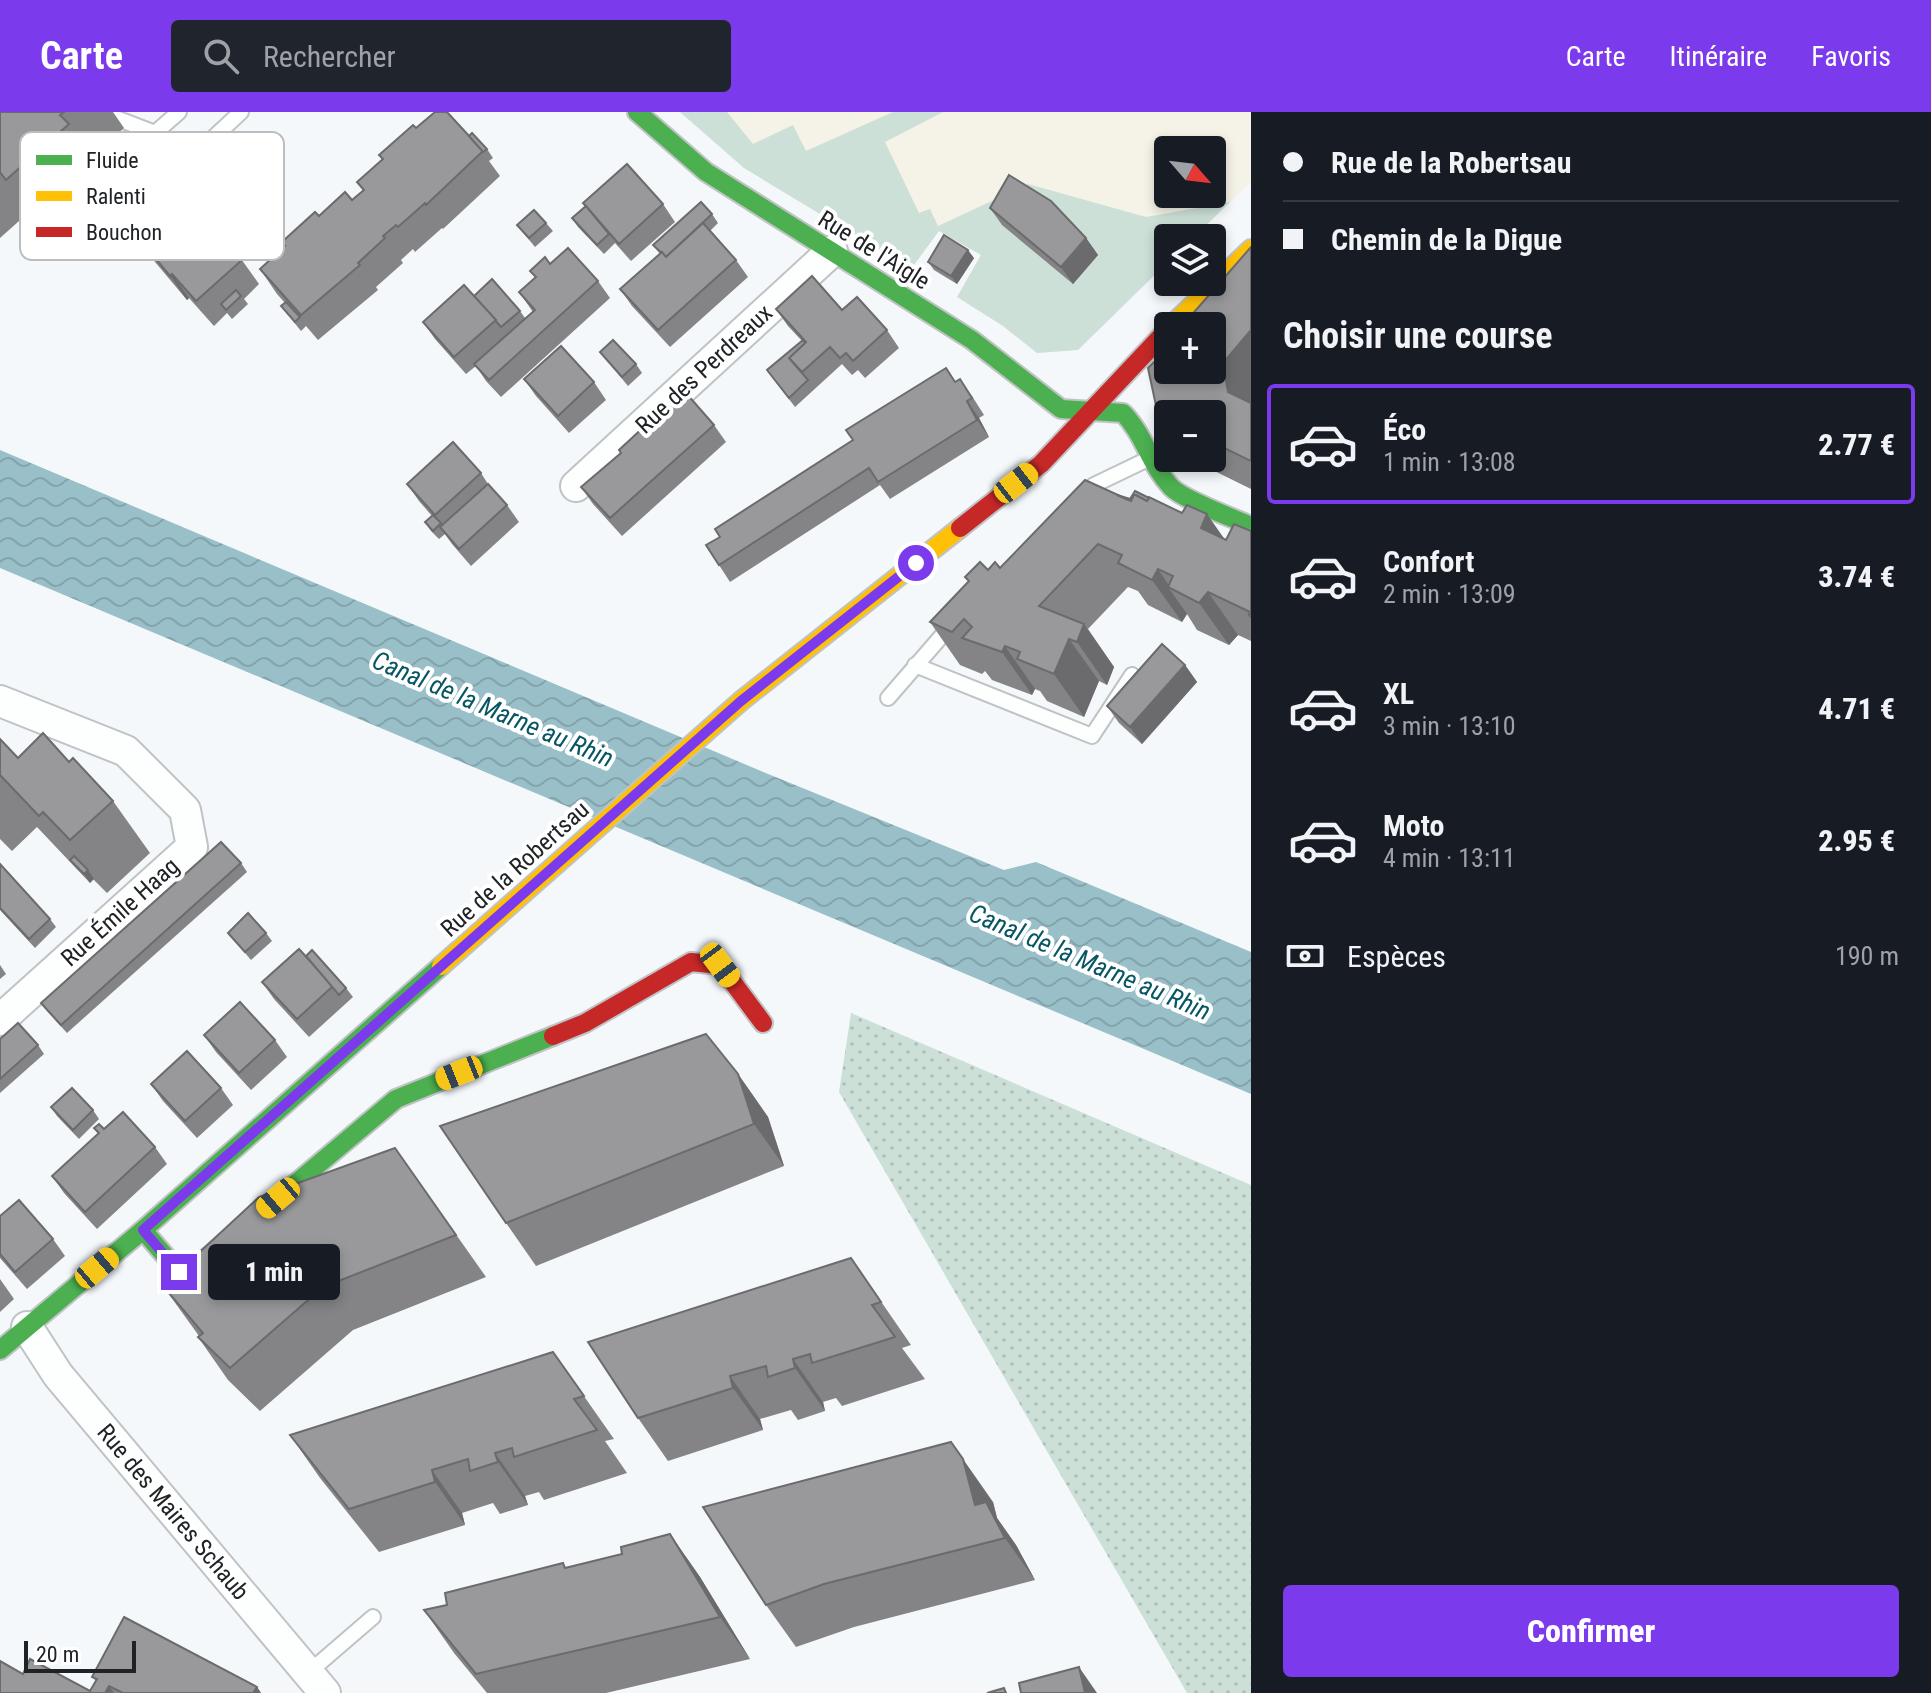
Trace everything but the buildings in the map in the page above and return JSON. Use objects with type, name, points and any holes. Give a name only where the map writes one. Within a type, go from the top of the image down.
[{"type":"street","name":"Rue de l'Aigle","points":[[637,112],[706,172],[972,340],[1061,409],[1123,413],[1136,426],[1150,458]]},
{"type":"street","name":"Rue de la Robertsau","points":[[1186,312],[1251,249]]},
{"type":"street","name":"Rue des Perdreaux","points":[[576,486],[832,251]]},
{"type":"street","name":"Rue de la Robertsau","points":[[0,1350],[143,1230],[741,701],[1041,464],[1154,345]]},
{"type":"street","points":[[1150,458],[1173,490],[1251,526]]},
{"type":"street","name":"Rue Émile Haag","points":[[0,701],[126,751],[185,810],[192,847],[0,1020]]},
{"type":"street","points":[[143,1230],[179,1272],[188,1274],[396,1099],[585,1023],[691,962],[720,965],[763,1023]]},
{"type":"street","name":"Rue des Maires Schaub","points":[[27,1327],[58,1375],[316,1683]]},
{"type":"lane","points":[[156,132],[179,112]]},
{"type":"lane","points":[[220,132],[241,112]]},
{"type":"lane","points":[[116,118],[152,132]]},
{"type":"lane","points":[[1072,507],[1094,485],[1150,458]]},
{"type":"lane","points":[[888,698],[959,617]]},
{"type":"lane","points":[[915,665],[1092,736],[1132,675]]},
{"type":"lane","points":[[316,1683],[373,1617]]},
{"type":"shaded area","points":[[680,112],[1251,112],[1251,182],[1226,206],[1226,136],[1154,136],[1154,208],[1224,208],[1208,224],[1154,224],[1154,276],[1078,350],[1037,353],[1003,326],[957,297],[981,255],[939,231],[911,269],[744,168]]},
{"type":"green space","points":[[680,112],[727,112],[753,144],[793,125],[806,151],[893,112],[943,112],[885,142],[919,213],[930,209],[938,226],[1028,184],[1146,217],[1196,208],[1224,208],[1207,224],[1154,224],[1154,276],[1078,350],[1037,353],[1003,326],[957,297],[981,255],[939,231],[911,269],[744,168]]},
{"type":"green space","points":[[851,1013],[1251,1185],[1251,1693],[1187,1693],[839,1092]]},
{"type":"water","name":"Canal de la Marne au Rhin","points":[[0,450],[761,771],[1004,870],[1036,862],[1251,952],[1251,1094],[0,568]]},
{"type":"traffic: fast","points":[[637,112],[706,172],[972,340],[1061,409],[1123,413],[1171,487],[1196,503],[1251,526]]},
{"type":"traffic: fast","points":[[0,1350],[143,1230],[441,966]]},
{"type":"traffic: fast","points":[[143,1230],[179,1272],[188,1274],[396,1099],[553,1036]]},
{"type":"traffic: slow","points":[[1186,312],[1251,249]]},
{"type":"traffic: slow","points":[[441,966],[741,701],[960,528]]},
{"type":"traffic: jam","points":[[960,528],[1041,464],[1154,344]]},
{"type":"traffic: jam","points":[[553,1036],[585,1023],[691,962],[720,965],[763,1023]]},
{"type":"route","points":[[179,1272],[143,1230],[741,701],[916,563]]}]
